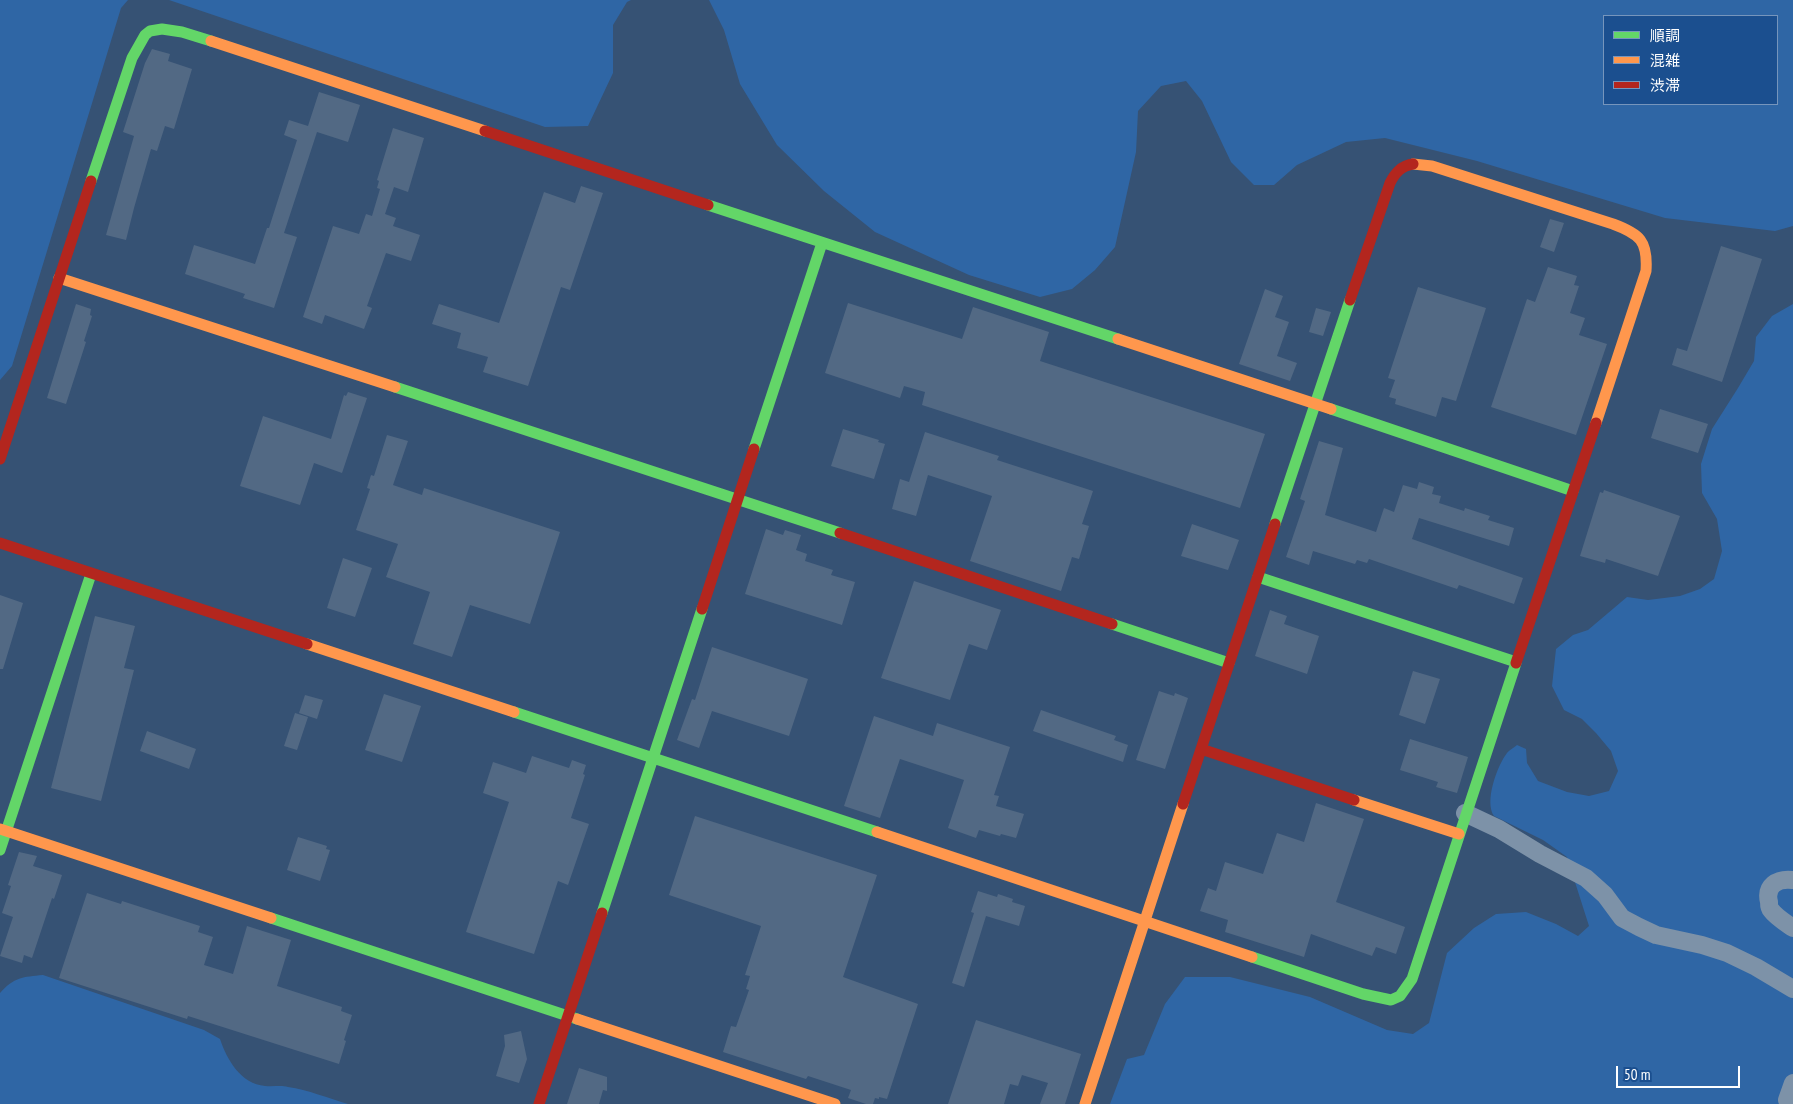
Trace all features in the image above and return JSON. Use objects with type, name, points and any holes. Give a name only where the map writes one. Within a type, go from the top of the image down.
[{"type":"street","points":[[0,459],[132,58],[143,36],[150,30],[160,28],[182,32],[1315,404],[1573,491]]},
{"type":"street","points":[[0,543],[652,757],[1145,922],[1363,994],[1391,1000],[1400,996],[1412,979],[1465,813],[1646,271],[1647,251],[1643,242],[1635,234],[1613,224],[1432,166],[1414,163],[1404,165],[1396,172],[1386,192],[1315,404],[1201,749],[1145,922],[1085,1104]]},
{"type":"street","points":[[539,1104],[822,243]]},
{"type":"street","points":[[59,278],[739,499],[1229,664]]},
{"type":"street","points":[[0,850],[3,830],[91,574]]},
{"type":"street","points":[[1258,577],[1516,662]]},
{"type":"street","points":[[1201,749],[1459,834]]},
{"type":"street","points":[[1465,813],[1499,828],[1540,854],[1586,878],[1605,895],[1622,918],[1656,935],[1702,945],[1727,953],[1756,967],[1793,989]]},
{"type":"street","points":[[3,830],[835,1104]]},
{"type":"street","points":[[1793,880],[1779,881],[1768,890],[1770,909],[1793,928]]},
{"type":"street","points":[[1789,1104],[1787,1100],[1793,1084]]},
{"type":"shaded area","points":[[0,0],[128,0],[121,8],[12,366],[0,380]]},
{"type":"shaded area","points":[[169,0],[631,0],[627,2],[613,25],[613,73],[588,126],[545,127]]},
{"type":"shaded area","points":[[709,0],[1793,0],[1793,226],[1775,231],[1665,218],[1477,161],[1385,138],[1346,142],[1297,165],[1274,185],[1254,185],[1231,162],[1202,101],[1186,81],[1161,86],[1138,111],[1136,152],[1115,247],[1095,270],[1072,289],[1040,297],[969,275],[875,232],[824,191],[777,145],[740,84],[724,30]]},
{"type":"shaded area","points":[[1793,304],[1793,1104],[1110,1104],[1127,1059],[1144,1055],[1165,1004],[1185,977],[1230,977],[1310,997],[1387,1030],[1413,1034],[1429,1023],[1447,953],[1474,928],[1496,914],[1526,912],[1556,924],[1578,936],[1589,926],[1567,857],[1543,840],[1494,816],[1490,802],[1493,784],[1503,759],[1517,745],[1526,749],[1527,763],[1538,781],[1567,792],[1589,796],[1609,791],[1618,771],[1611,751],[1582,719],[1564,710],[1552,686],[1556,649],[1573,635],[1588,630],[1627,597],[1648,600],[1680,596],[1700,589],[1714,579],[1722,551],[1717,519],[1702,493],[1701,464],[1712,429],[1754,361],[1756,337],[1772,316]]},
{"type":"shaded area","points":[[43,975],[204,1030],[220,1039],[236,1070],[249,1081],[256,1084],[296,1088],[348,1104],[0,1104],[0,993],[14,981],[30,976]]},
{"type":"building","points":[[152,49],[170,54],[168,61],[192,69],[174,129],[165,126],[157,151],[151,149],[126,240],[106,235],[134,136],[123,132],[145,63]]},
{"type":"building","points":[[319,92],[360,105],[348,142],[317,132],[284,233],[297,237],[274,308],[243,298],[245,294],[185,274],[194,245],[255,264],[267,228],[269,228],[297,140],[284,135],[289,120],[308,126]]},
{"type":"building","points":[[393,128],[424,138],[408,192],[394,187],[385,214],[396,218],[393,226],[420,235],[411,261],[386,253],[367,306],[372,308],[364,329],[325,315],[322,324],[303,317],[333,226],[359,234],[366,214],[372,216],[380,189],[377,188],[379,181],[377,180]]},
{"type":"building","points":[[581,186],[603,193],[570,290],[561,287],[528,386],[483,372],[488,357],[457,348],[461,333],[432,324],[439,304],[499,323],[544,192],[575,203]]},
{"type":"building","points":[[1550,219],[1564,223],[1554,252],[1540,247]]},
{"type":"building","points":[[1721,246],[1762,259],[1722,382],[1672,365],[1677,348],[1687,351]]},
{"type":"building","points":[[1548,267],[1577,276],[1574,285],[1579,286],[1570,313],[1585,318],[1579,335],[1607,344],[1576,435],[1491,407],[1527,299],[1535,302]]},
{"type":"building","points":[[1418,287],[1486,308],[1456,401],[1442,397],[1436,417],[1395,404],[1396,399],[1389,397],[1395,380],[1388,378]]},
{"type":"building","points":[[1265,289],[1283,296],[1275,317],[1289,322],[1277,356],[1297,363],[1290,381],[1239,364]]},
{"type":"building","points":[[848,303],[962,339],[973,307],[1049,332],[1040,361],[1265,434],[1240,508],[922,405],[925,392],[904,386],[900,398],[825,373]]},
{"type":"building","points":[[76,304],[91,309],[90,315],[92,316],[84,341],[86,342],[66,404],[47,398]]},
{"type":"building","points":[[1316,308],[1331,312],[1323,336],[1309,332]]},
{"type":"building","points":[[348,392],[367,398],[342,473],[314,463],[300,505],[240,486],[263,416],[331,439],[344,395],[346,396]]},
{"type":"building","points":[[1660,409],[1708,424],[1698,453],[1651,438]]},
{"type":"building","points":[[843,429],[879,440],[878,442],[885,444],[874,479],[831,466]]},
{"type":"building","points":[[925,432],[999,456],[997,460],[1093,491],[1082,524],[1089,526],[1079,559],[1072,557],[1061,591],[970,561],[992,496],[928,475],[916,516],[892,509],[900,479],[909,482]]},
{"type":"building","points":[[387,435],[408,441],[393,485],[422,495],[424,488],[560,532],[530,624],[470,605],[452,657],[413,644],[430,592],[386,577],[398,544],[356,530],[370,489],[367,488],[371,475],[374,476]]},
{"type":"building","points":[[1319,441],[1343,448],[1325,515],[1376,532],[1384,508],[1394,512],[1403,485],[1417,489],[1419,482],[1434,487],[1432,494],[1441,496],[1439,503],[1464,511],[1465,508],[1490,516],[1488,520],[1514,528],[1509,546],[1419,518],[1412,539],[1523,578],[1514,604],[1459,585],[1457,589],[1369,559],[1367,563],[1357,560],[1355,564],[1313,551],[1309,565],[1286,557],[1305,501],[1300,499]]},
{"type":"building","points":[[1604,490],[1680,516],[1658,576],[1606,559],[1605,563],[1580,556],[1600,492],[1603,493]]},
{"type":"building","points":[[1192,524],[1239,540],[1228,570],[1181,556]]},
{"type":"building","points":[[766,529],[783,535],[785,530],[801,535],[796,550],[807,554],[805,561],[833,570],[831,575],[855,582],[842,625],[745,594]]},
{"type":"building","points":[[343,558],[372,568],[355,617],[327,608]]},
{"type":"building","points":[[914,581],[1001,610],[987,650],[969,644],[950,700],[881,678]]},
{"type":"building","points":[[0,595],[23,603],[3,669],[0,669]]},
{"type":"building","points":[[1270,610],[1287,616],[1284,624],[1319,636],[1307,674],[1255,656]]},
{"type":"building","points":[[95,616],[135,626],[124,668],[134,670],[101,801],[51,788]]},
{"type":"building","points":[[712,647],[808,679],[789,736],[712,711],[699,748],[677,740],[692,699],[695,700]]},
{"type":"building","points":[[1413,671],[1440,679],[1425,724],[1399,715]]},
{"type":"building","points":[[1159,691],[1174,696],[1175,693],[1188,698],[1165,769],[1136,760]]},
{"type":"building","points":[[384,694],[421,706],[402,762],[365,750]]},
{"type":"building","points":[[305,695],[323,700],[317,719],[299,713]]},
{"type":"building","points":[[1041,710],[1116,736],[1114,740],[1128,745],[1123,762],[1033,731]]},
{"type":"building","points":[[295,713],[308,717],[297,750],[284,746]]},
{"type":"building","points":[[874,716],[933,736],[937,723],[1010,747],[994,795],[999,796],[996,806],[1024,814],[1016,838],[979,830],[976,838],[948,828],[964,780],[900,759],[880,818],[844,806]]},
{"type":"building","points":[[147,731],[196,749],[189,769],[140,751]]},
{"type":"building","points":[[1410,739],[1468,757],[1457,793],[1436,787],[1438,782],[1400,770]]},
{"type":"building","points":[[532,756],[569,768],[572,760],[586,765],[583,774],[585,775],[571,818],[589,824],[568,885],[558,881],[534,954],[466,932],[509,802],[483,793],[493,762],[526,773]]},
{"type":"building","points":[[1316,803],[1364,819],[1336,902],[1405,927],[1396,954],[1376,947],[1372,956],[1311,934],[1304,957],[1225,932],[1228,920],[1200,911],[1208,888],[1216,891],[1225,862],[1263,874],[1277,833],[1304,842]]},
{"type":"building","points":[[695,816],[877,875],[843,977],[918,1004],[887,1099],[879,1097],[879,1099],[875,1098],[873,1104],[866,1104],[848,1098],[851,1090],[808,1076],[806,1079],[723,1052],[731,1026],[736,1027],[749,990],[746,989],[750,976],[745,975],[761,926],[669,895]]},
{"type":"building","points":[[298,837],[327,846],[326,849],[330,850],[320,881],[287,870]]},
{"type":"building","points":[[19,852],[37,856],[33,866],[62,875],[54,899],[52,898],[32,958],[24,955],[22,963],[0,956],[13,917],[2,913],[11,886],[8,885]]},
{"type":"building","points":[[978,891],[997,897],[998,894],[1013,899],[1012,902],[1025,906],[1019,926],[986,916],[964,987],[952,983],[974,913],[971,912]]},
{"type":"building","points":[[87,893],[121,904],[122,901],[200,926],[198,932],[213,937],[204,965],[233,974],[247,926],[291,940],[277,986],[342,1007],[341,1011],[352,1015],[339,1064],[188,1016],[187,1019],[59,978]]},
{"type":"building","points":[[976,1020],[1081,1054],[1065,1104],[1040,1104],[1048,1083],[1022,1075],[1018,1086],[1010,1084],[1004,1104],[948,1104]]},
{"type":"building","points":[[521,1031],[527,1059],[519,1083],[496,1076],[505,1046],[504,1035]]},
{"type":"building","points":[[579,1068],[607,1077],[607,1091],[603,1090],[599,1104],[567,1104]]},
{"type":"traffic: fast","points":[[91,181],[132,58],[145,35],[150,31],[162,29],[182,32],[211,41]]},
{"type":"traffic: fast","points":[[708,205],[1118,339]]},
{"type":"traffic: fast","points":[[754,449],[822,243]]},
{"type":"traffic: fast","points":[[1275,524],[1350,300]]},
{"type":"traffic: fast","points":[[395,387],[840,533]]},
{"type":"traffic: fast","points":[[1331,409],[1573,491]]},
{"type":"traffic: fast","points":[[0,850],[91,574]]},
{"type":"traffic: fast","points":[[1258,577],[1516,662]]},
{"type":"traffic: fast","points":[[602,913],[702,609]]},
{"type":"traffic: fast","points":[[1112,624],[1229,663]]},
{"type":"traffic: fast","points":[[1252,957],[1363,994],[1391,1000],[1400,996],[1412,979],[1516,663]]},
{"type":"traffic: fast","points":[[514,712],[877,832]]},
{"type":"traffic: fast","points":[[271,918],[577,1019]]},
{"type":"traffic: slow","points":[[211,41],[485,131]]},
{"type":"traffic: slow","points":[[1413,164],[1432,166],[1613,224],[1630,231],[1640,240],[1644,246],[1646,271],[1596,423]]},
{"type":"traffic: slow","points":[[59,278],[395,387]]},
{"type":"traffic: slow","points":[[1118,339],[1331,409]]},
{"type":"traffic: slow","points":[[307,644],[514,712]]},
{"type":"traffic: slow","points":[[1354,800],[1459,834]]},
{"type":"traffic: slow","points":[[1085,1104],[1183,804]]},
{"type":"traffic: slow","points":[[0,829],[271,918]]},
{"type":"traffic: slow","points":[[877,832],[1252,957]]},
{"type":"traffic: slow","points":[[577,1019],[835,1104]]},
{"type":"traffic: jam","points":[[485,131],[708,205]]},
{"type":"traffic: jam","points":[[1350,300],[1390,183],[1399,170],[1413,164]]},
{"type":"traffic: jam","points":[[0,459],[91,181]]},
{"type":"traffic: jam","points":[[1516,663],[1596,423]]},
{"type":"traffic: jam","points":[[702,609],[754,449]]},
{"type":"traffic: jam","points":[[1183,804],[1275,524]]},
{"type":"traffic: jam","points":[[840,533],[1112,624]]},
{"type":"traffic: jam","points":[[0,543],[307,644]]},
{"type":"traffic: jam","points":[[1201,749],[1354,800]]},
{"type":"traffic: jam","points":[[539,1104],[602,913]]}]
